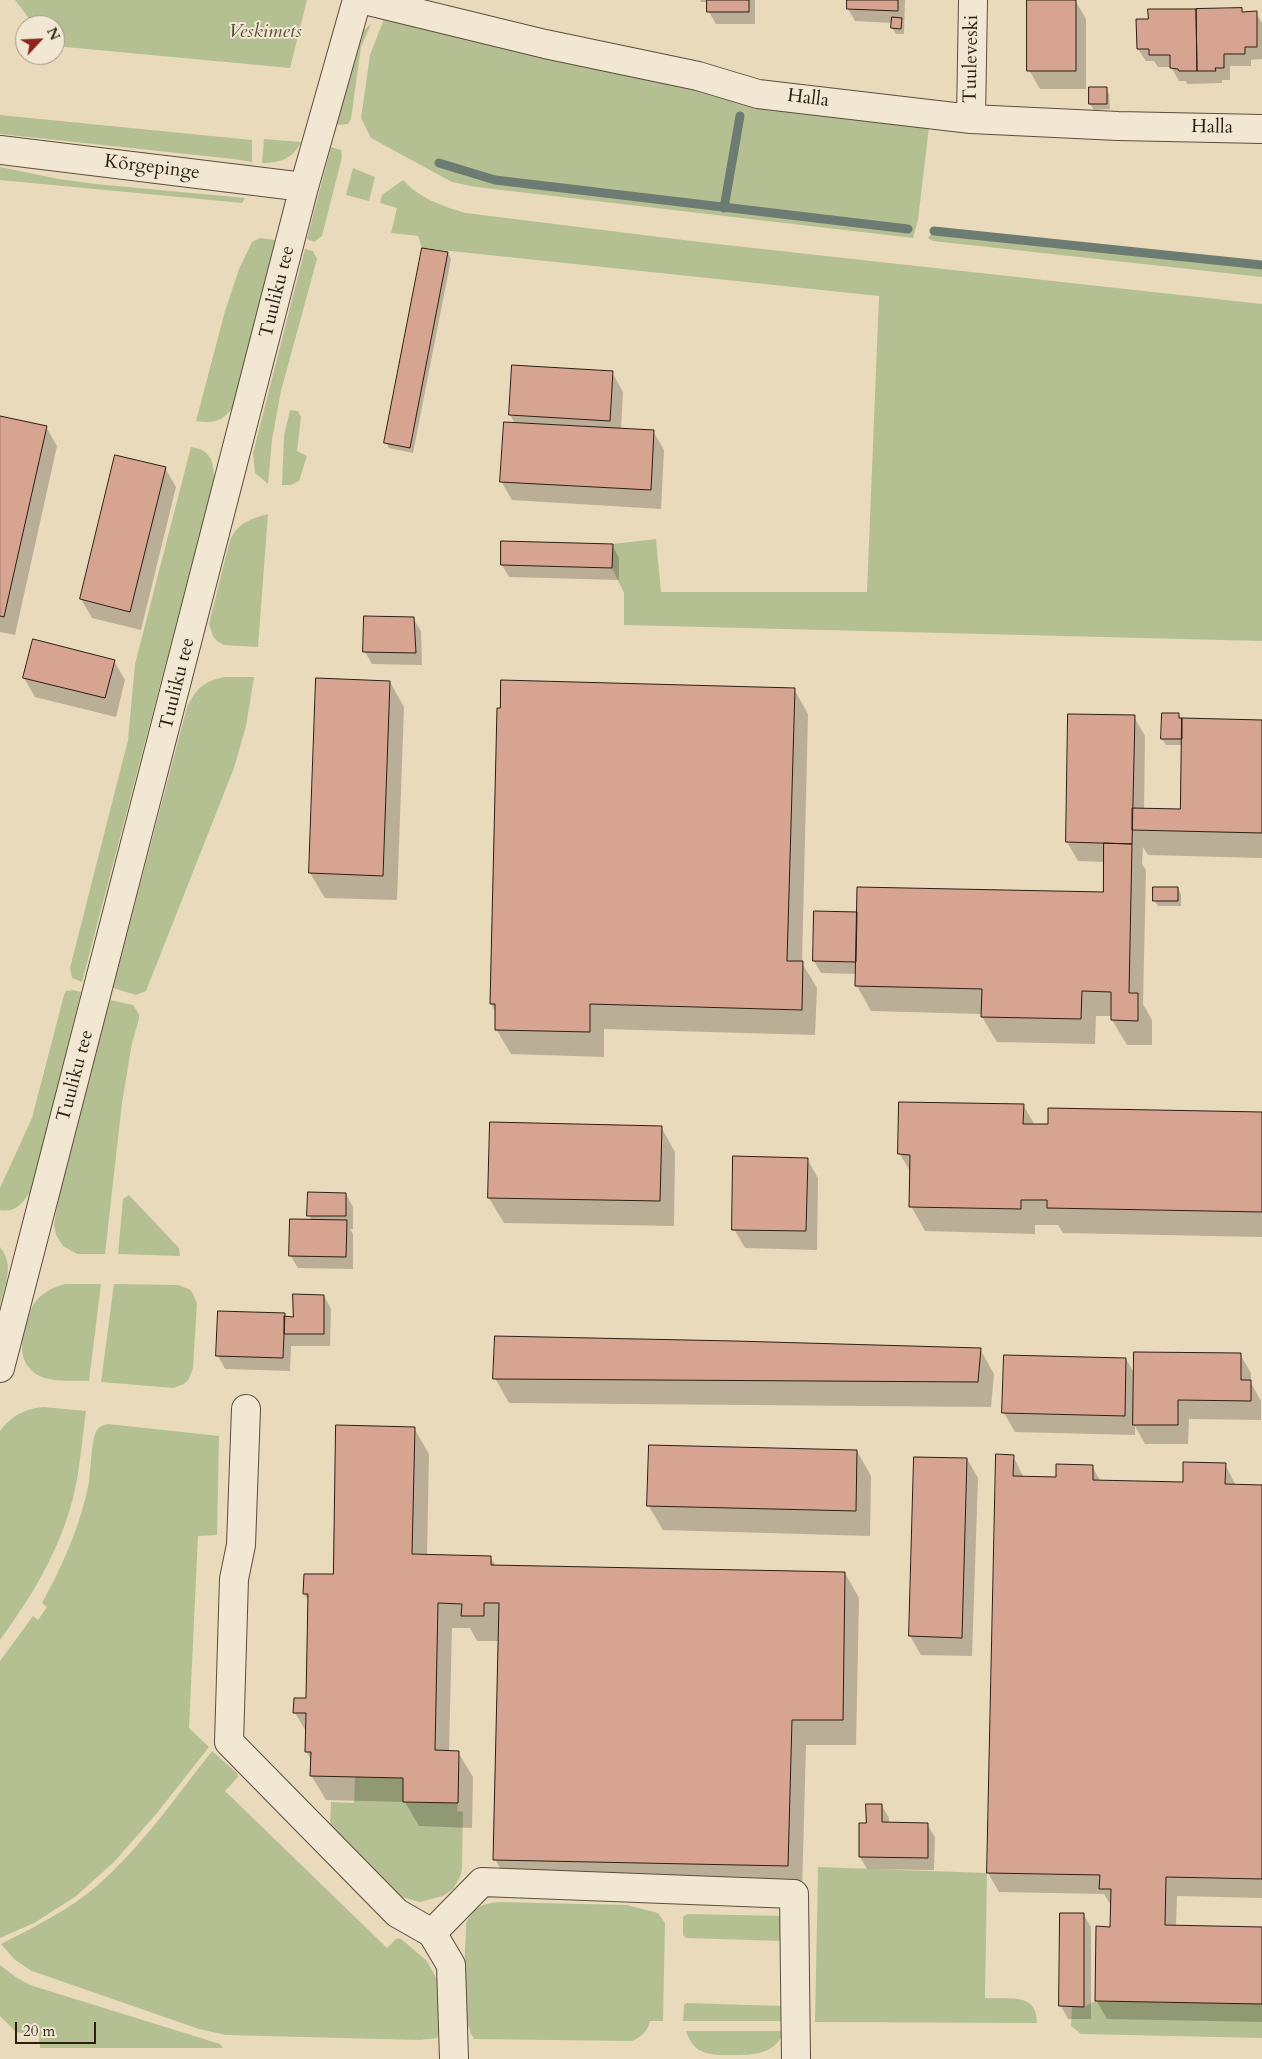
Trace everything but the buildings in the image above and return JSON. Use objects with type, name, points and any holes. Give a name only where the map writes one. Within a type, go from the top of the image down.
[{"type":"street","name":"Tuuliku tee","points":[[0,1368],[304,187],[357,0]]},
{"type":"street","name":"Halla","points":[[364,0],[545,44],[698,76],[758,94],[971,119],[1118,126],[1262,129]]},
{"type":"street","name":"Tuuleveski","points":[[971,119],[972,0]]},
{"type":"street","name":"Kõrgepinge","points":[[0,150],[304,187]]},
{"type":"street","points":[[246,1409],[241,1545],[234,1579],[229,1742],[398,1912],[432,1933],[451,1965],[454,2059]]},
{"type":"street","points":[[432,1933],[482,1882],[794,1894],[796,2059]]},
{"type":"green space","name":"Veskimets","points":[[15,0],[307,0],[290,68],[65,47],[65,15],[26,15]]},
{"type":"green space","points":[[384,19],[929,127],[918,220],[913,238],[476,187],[452,182],[371,138],[361,118],[370,55]]},
{"type":"green space","points":[[371,24],[361,47],[351,119],[348,124],[337,125],[361,33]]},
{"type":"green space","points":[[0,115],[252,140],[252,162],[0,134]]},
{"type":"green space","points":[[264,139],[301,142],[298,148],[285,159],[262,163]]},
{"type":"green space","points":[[331,147],[341,150],[342,157],[322,236],[314,242],[307,239]]},
{"type":"green space","points":[[0,167],[59,179],[96,184],[245,198],[242,203],[0,180]]},
{"type":"green space","points":[[353,168],[375,177],[369,201],[346,195]]},
{"type":"green space","points":[[403,180],[424,197],[466,213],[708,243],[1262,304],[1262,641],[624,625],[624,593],[612,568],[613,544],[656,539],[661,592],[867,592],[879,296],[422,248],[418,236],[391,233],[397,208],[380,203],[382,195]]},
{"type":"green space","points":[[934,231],[1262,265],[1262,277],[933,241],[928,238]]},
{"type":"green space","points":[[260,238],[275,240],[234,406],[226,415],[213,422],[196,421],[225,311],[239,269],[252,242]]},
{"type":"green space","points":[[305,249],[313,251],[317,259],[281,391],[272,440],[268,484],[255,473],[253,453]]},
{"type":"green space","points":[[290,410],[298,411],[301,417],[297,451],[307,456],[299,481],[291,485],[282,485],[284,436]]},
{"type":"green space","points":[[191,447],[207,453],[210,457],[214,479],[82,982],[72,978],[70,968],[128,740],[135,664]]},
{"type":"green space","points":[[268,514],[258,647],[224,645],[213,636],[209,624],[230,540],[237,529],[245,522]]},
{"type":"green space","points":[[224,677],[254,677],[246,726],[234,768],[146,991],[136,995],[113,988],[187,707],[197,690],[210,681]]},
{"type":"green space","points":[[66,991],[81,992],[31,1191],[18,1206],[10,1210],[0,1210],[0,1188],[32,1118],[64,995]]},
{"type":"green space","points":[[110,1000],[133,1005],[139,1014],[139,1019],[132,1043],[122,1103],[105,1254],[77,1254],[63,1246],[56,1235],[54,1225],[59,1195]]},
{"type":"green space","points":[[129,1195],[179,1248],[180,1256],[118,1254],[123,1199]]},
{"type":"green space","points":[[0,1247],[7,1261],[8,1275],[0,1305]]},
{"type":"green space","points":[[65,1284],[101,1284],[89,1381],[54,1380],[41,1377],[30,1369],[23,1357],[23,1337],[33,1306],[45,1292]]},
{"type":"green space","points":[[114,1284],[178,1285],[191,1290],[197,1303],[193,1368],[189,1379],[184,1384],[173,1388],[101,1382]]},
{"type":"green space","points":[[43,1407],[86,1411],[77,1477],[67,1518],[52,1555],[23,1607],[0,1640],[0,1431],[18,1414],[30,1409]]},
{"type":"green space","points":[[108,1424],[219,1436],[217,1535],[198,1536],[189,1728],[209,1747],[157,1813],[114,1862],[75,1897],[34,1923],[0,1938],[0,1661],[33,1616],[38,1620],[47,1607],[42,1603],[64,1559],[86,1498],[94,1437],[98,1429]]},
{"type":"green space","points":[[212,1751],[237,1773],[238,1777],[225,1791],[387,1948],[396,1939],[400,1938],[427,1961],[438,1981],[440,2029],[437,2038],[419,2040],[226,2035],[199,2029],[32,1971],[15,1960],[1,1944],[63,1910],[98,1885],[144,1838]]},
{"type":"green space","points":[[355,1777],[403,1778],[458,1803],[457,1811],[463,1812],[462,1869],[453,1889],[443,1896],[420,1902],[402,1897],[330,1827],[331,1802],[354,1803]]},
{"type":"green space","points":[[818,1867],[987,1873],[985,1998],[1011,1998],[1026,2002],[1032,2006],[1036,2013],[1037,2023],[815,2022]]},
{"type":"green space","points":[[498,1902],[627,1905],[658,1913],[665,1923],[663,2021],[650,2021],[644,2033],[632,2041],[474,2039],[469,2028],[464,2000],[466,1924],[471,1914],[478,1908]]},
{"type":"green space","points":[[687,1914],[784,1916],[784,1941],[686,1938],[683,1935],[683,1917]]},
{"type":"green space","points":[[0,1965],[30,1985],[220,2044],[223,2048],[40,2048],[39,2036],[16,2032],[0,2016]]},
{"type":"green space","points":[[1095,2001],[1262,2004],[1262,2038],[1081,2034],[1071,2026],[1072,2006],[1084,2007]]},
{"type":"green space","points":[[687,2003],[783,2006],[785,2021],[683,2021],[684,2005]]},
{"type":"green space","points":[[686,2031],[784,2031],[776,2044],[765,2051],[728,2055],[705,2053],[699,2050],[694,2046]]},
{"type":"waterway","points":[[724,208],[740,116]]},
{"type":"waterway","points":[[439,163],[495,180],[908,229]]},
{"type":"waterway","points":[[934,231],[1262,265]]}]
